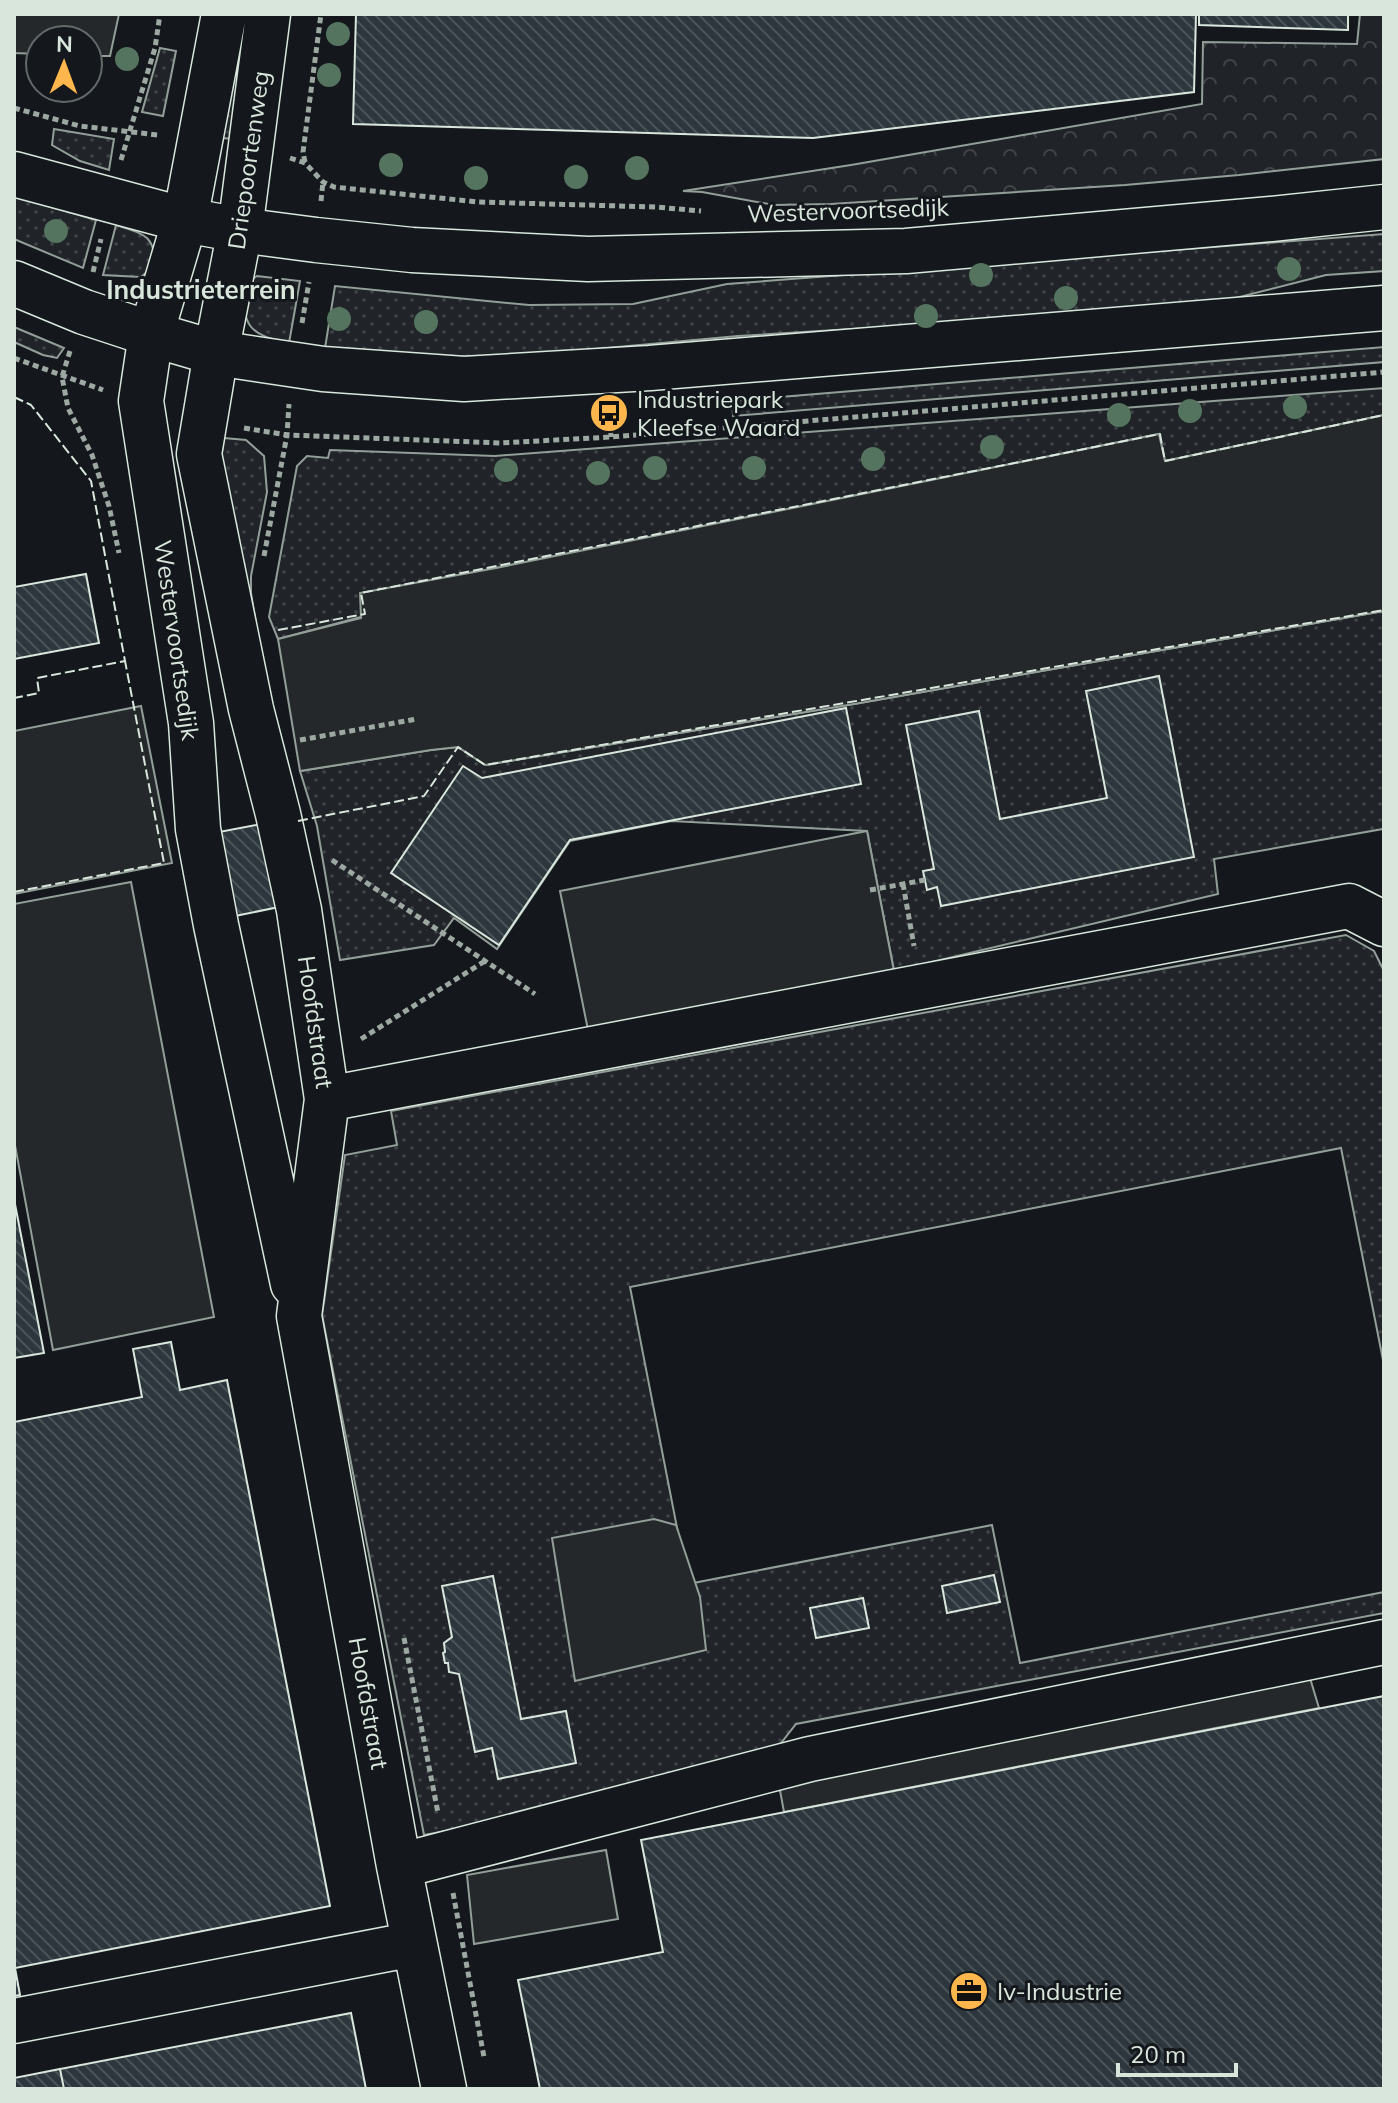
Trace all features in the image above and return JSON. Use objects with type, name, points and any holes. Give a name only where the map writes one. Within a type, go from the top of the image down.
[{"type":"street","name":"Driepoortenweg","points":[[151,334],[185,220],[224,14]]},
{"type":"street","name":"Driepoortenweg","points":[[216,353],[240,230],[268,14]]},
{"type":"street","name":"Westervoortsedijk","points":[[14,174],[185,220],[240,230],[412,250],[588,259],[906,251],[1384,207]]},
{"type":"street","points":[[14,283],[84,312],[216,353],[323,369],[464,379],[650,368],[1384,308]]},
{"type":"street","name":"Westervoortsedijk","points":[[151,334],[141,401],[191,723],[198,829],[208,880]]},
{"type":"street","points":[[191,723],[251,709],[199,454],[216,353]]},
{"type":"street","name":"Hoofdstraat","points":[[251,709],[280,824],[339,1097],[299,1316]]},
{"type":"street","name":"Hoofdstraat","points":[[208,880],[299,1316],[399,1866],[444,2089]]},
{"type":"street","points":[[339,1097],[1349,906],[1384,924]]},
{"type":"street","points":[[399,1866],[810,1759],[1384,1642]]},
{"type":"street","points":[[14,2021],[414,1944]]},
{"type":"path","points":[[131,130],[155,48],[160,14]]},
{"type":"path","points":[[305,163],[303,152],[321,14]]},
{"type":"path","name":"Westervoortsedijk","points":[[263,559],[287,435],[323,182],[334,187],[478,202],[656,207],[715,212]]},
{"type":"path","points":[[14,358],[62,377],[141,401]]},
{"type":"path","points":[[204,421],[287,435],[500,443],[611,437],[1384,372]]},
{"type":"path","points":[[609,413],[611,437]]},
{"type":"path","points":[[297,741],[417,719]]},
{"type":"path","points":[[327,857],[535,994]]},
{"type":"path","points":[[870,890],[925,880]]},
{"type":"path","points":[[903,884],[922,987]]},
{"type":"path","points":[[339,1097],[343,1048],[366,1037],[485,961]]},
{"type":"path","points":[[403,1634],[484,2058]]},
{"type":"green space","points":[[243,14],[254,14],[236,139],[221,138]]},
{"type":"green space","points":[[1360,14],[1384,14],[1384,159],[1125,185],[831,204],[774,205],[683,191],[1202,104],[1203,42],[1357,44]]},
{"type":"green space","points":[[160,48],[176,51],[163,116],[142,112]]},
{"type":"green space","points":[[54,129],[114,139],[109,170],[80,161],[52,145]]},
{"type":"green space","points":[[14,196],[96,220],[83,268],[14,239]]},
{"type":"green space","points":[[116,225],[140,233],[153,248],[154,266],[141,277],[103,275]]},
{"type":"green space","points":[[1384,234],[1384,271],[1326,275],[1196,308],[738,336],[530,355],[436,357],[325,348],[335,286],[529,305],[633,304],[727,284]]},
{"type":"green space","points":[[257,276],[300,281],[289,343],[256,332],[247,320],[241,286]]},
{"type":"green space","points":[[14,327],[64,348],[57,358],[43,355],[14,342]]},
{"type":"green space","points":[[1384,347],[1384,362],[733,416],[732,401]]},
{"type":"green space","points":[[1384,388],[1384,415],[1165,461],[1159,434],[361,593],[361,617],[278,639],[269,617],[297,466],[307,456],[328,458],[330,450],[495,456]]},
{"type":"green space","points":[[224,438],[246,440],[264,456],[267,492],[251,576],[260,648],[221,458]]},
{"type":"green space","points":[[1384,611],[1384,832],[1383,829],[1214,859],[1218,894],[894,971],[867,831],[671,821],[570,841],[497,949],[454,918],[434,945],[340,960],[317,826],[300,771],[458,747],[486,765]]},
{"type":"green space","points":[[1346,935],[1374,951],[1384,971],[1384,1365],[1341,1148],[630,1287],[688,1584],[992,1525],[1020,1663],[1384,1592],[1384,1613],[796,1724],[771,1756],[630,1797],[424,1835],[322,1315],[345,1155],[397,1145],[391,1111]]},
{"type":"shaded area","points":[[14,14],[119,14],[110,56],[104,56],[104,24],[24,24],[24,53],[14,53]]},
{"type":"shaded area","points":[[1384,415],[1384,611],[485,765],[458,747],[300,771],[278,639],[361,618],[360,593],[1159,434],[1165,461]]},
{"type":"shaded area","points":[[141,706],[172,863],[14,894],[14,731]]},
{"type":"shaded area","points":[[867,831],[894,971],[588,1030],[560,891]]},
{"type":"shaded area","points":[[131,882],[214,1317],[53,1350],[14,1140],[14,904]]},
{"type":"shaded area","points":[[654,1519],[676,1525],[700,1597],[706,1650],[575,1681],[552,1538]]},
{"type":"shaded area","points":[[1307,1668],[1319,1708],[784,1812],[777,1774]]},
{"type":"shaded area","points":[[606,1850],[618,1919],[474,1944],[467,1875]]},
{"type":"building","points":[[356,14],[1196,14],[1194,92],[813,138],[353,124]]},
{"type":"building","points":[[1199,14],[1348,14],[1348,30],[1199,25]]},
{"type":"building","points":[[86,574],[99,643],[14,659],[14,587]]},
{"type":"building","points":[[1159,676],[1194,857],[941,906],[937,887],[927,890],[923,871],[934,869],[906,725],[979,711],[1000,819],[1107,798],[1086,691]]},
{"type":"building","points":[[846,708],[861,784],[570,840],[499,945],[391,873],[463,766],[482,778]]},
{"type":"building","points":[[267,823],[284,906],[235,916],[219,832]]},
{"type":"building","points":[[14,1199],[44,1353],[14,1358]]},
{"type":"building","points":[[171,1342],[180,1390],[227,1380],[330,1906],[15,1968],[20,1995],[14,1996],[14,1422],[142,1397],[133,1349]]},
{"type":"building","points":[[994,1575],[1000,1602],[947,1613],[942,1586]]},
{"type":"building","points":[[493,1576],[521,1719],[566,1711],[576,1763],[498,1779],[492,1748],[475,1752],[459,1674],[449,1672],[443,1653],[444,1643],[452,1637],[442,1586]]},
{"type":"building","points":[[863,1598],[869,1628],[816,1638],[810,1608]]},
{"type":"building","points":[[1384,1696],[1384,2089],[540,2089],[518,1980],[663,1952],[641,1840]]},
{"type":"building","points":[[351,2013],[366,2089],[64,2089],[60,2069]]},
{"type":"building","points":[[60,2069],[64,2089],[14,2089],[14,2078]]},
{"type":"fence","points":[[14,397],[31,405],[91,481],[125,661],[37,678],[39,693],[14,698]]},
{"type":"fence","points":[[278,630],[365,614],[361,593],[1160,434],[1165,461],[1384,415]]},
{"type":"fence","points":[[298,821],[424,796],[458,747],[485,765],[1384,610]]},
{"type":"fence","points":[[14,892],[164,863],[125,661]]},
{"type":"place","name":"Industriepark Kleefse Waard","points":[[609,413]]},
{"type":"place","name":"Iv-Industrie","points":[[969,1991]]},
{"type":"district","name":"Industrieterrein","points":[[201,289]]}]
